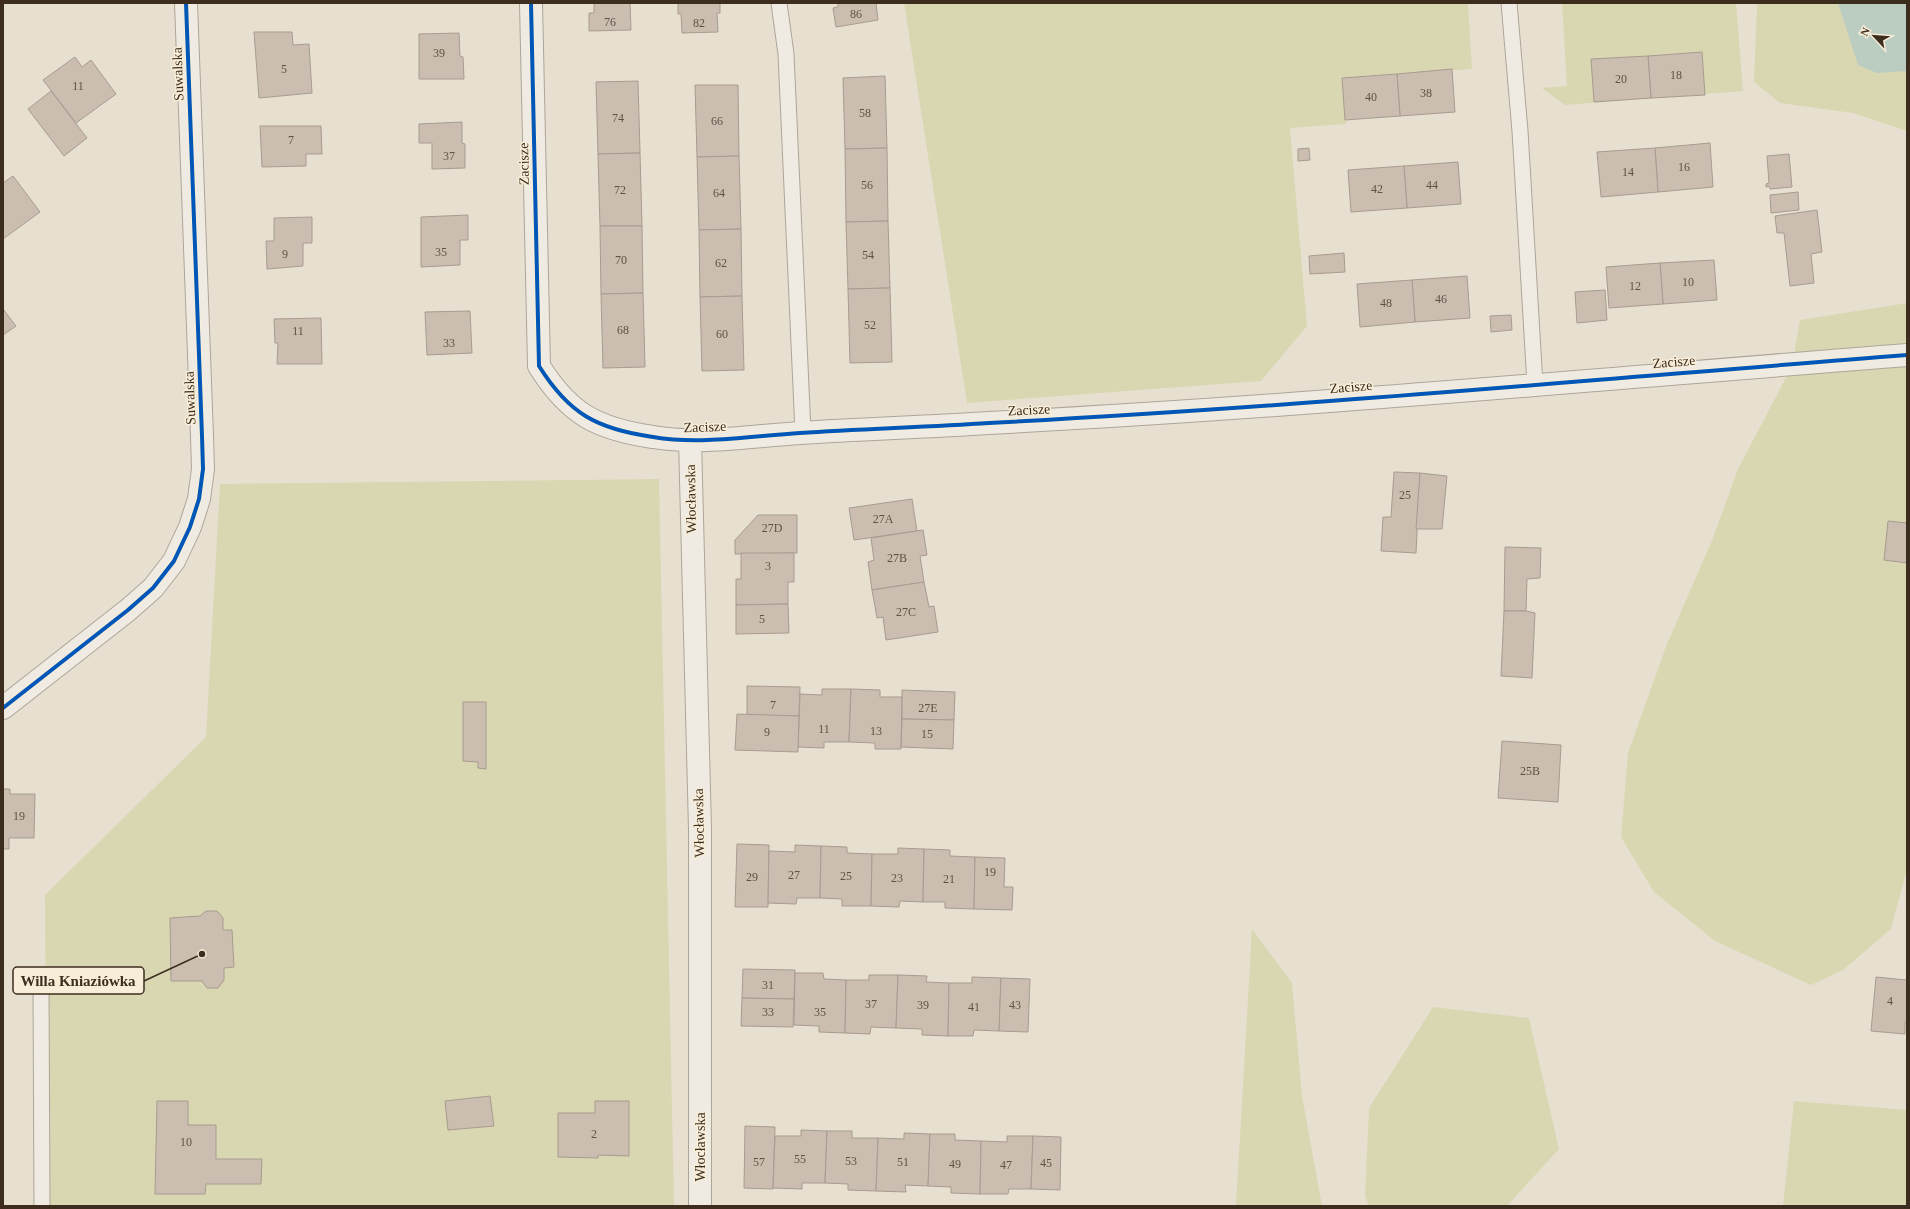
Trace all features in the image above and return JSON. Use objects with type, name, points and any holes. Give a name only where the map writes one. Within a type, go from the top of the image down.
[{"type":"street","name":"Suwalska","points":[[3,708],[128,610],[153,588],[174,561],[190,527],[199,500],[203,469],[186,3]]},
{"type":"street","name":"Zacisze","points":[[531,3],[540,366],[553,388],[572,408],[595,422],[619,431],[656,438],[690,440],[803,432],[1186,413],[1361,397],[1535,385],[1907,355]]},
{"type":"street","name":"Włocławska","points":[[690,440],[700,829],[700,1206]]},
{"type":"lane","points":[[779,3],[786,54],[803,432]]},
{"type":"lane","points":[[1509,3],[1520,132],[1535,385]]},
{"type":"lane","points":[[40,990],[42,1206]]},
{"type":"green space","points":[[904,3],[1468,3],[1472,69],[1342,78],[1346,124],[1290,128],[1307,326],[1261,381],[967,403]]},
{"type":"green space","points":[[1562,3],[1736,3],[1743,91],[1565,105],[1542,88],[1567,86]]},
{"type":"green space","points":[[1757,3],[1907,3],[1907,131],[1853,113],[1780,103],[1754,82]]},
{"type":"green space","points":[[1907,303],[1907,869],[1891,929],[1843,970],[1811,985],[1715,941],[1654,892],[1621,837],[1628,753],[1667,644],[1713,538],[1738,469],[1792,366],[1800,320]]},
{"type":"green space","points":[[659,479],[674,1206],[47,1206],[45,895],[206,737],[220,484]]},
{"type":"green space","points":[[1252,929],[1292,983],[1302,1096],[1322,1206],[1236,1206]]},
{"type":"green space","points":[[1433,1007],[1529,1018],[1559,1149],[1507,1206],[1369,1206],[1365,1196],[1369,1108]]},
{"type":"green space","points":[[1794,1101],[1907,1110],[1907,1206],[1783,1206]]},
{"type":"shaded area","points":[[1838,3],[1907,3],[1907,71],[1877,73],[1858,65]]},
{"type":"building","points":[[594,3],[630,3],[631,30],[589,31],[589,13],[594,13]]},
{"type":"building","points":[[678,3],[720,3],[720,13],[717,13],[718,32],[682,33],[681,14],[678,14]]},
{"type":"building","points":[[838,3],[876,3],[878,20],[836,27],[833,8],[838,7]]},
{"type":"building","points":[[254,32],[292,32],[293,45],[309,44],[312,93],[259,98]]},
{"type":"building","points":[[459,33],[460,56],[463,57],[464,79],[419,79],[419,34]]},
{"type":"building","points":[[1702,52],[1705,95],[1651,98],[1648,56]]},
{"type":"building","points":[[1648,56],[1651,98],[1594,102],[1591,59]]},
{"type":"building","points":[[75,57],[82,67],[91,60],[116,94],[76,123],[43,80]]},
{"type":"building","points":[[1452,69],[1455,112],[1400,116],[1397,74]]},
{"type":"building","points":[[1397,74],[1400,116],[1345,120],[1342,78]]},
{"type":"building","points":[[885,76],[887,148],[845,149],[843,78]]},
{"type":"building","points":[[638,81],[640,153],[598,154],[596,82]]},
{"type":"building","points":[[695,85],[738,85],[739,156],[697,157]]},
{"type":"building","points":[[51,91],[87,138],[64,156],[28,109]]},
{"type":"building","points":[[462,122],[462,143],[465,144],[465,168],[432,169],[432,143],[419,143],[419,124]]},
{"type":"building","points":[[260,126],[321,126],[322,154],[306,154],[306,166],[262,167]]},
{"type":"building","points":[[1710,143],[1713,187],[1658,192],[1655,148]]},
{"type":"building","points":[[887,148],[888,221],[846,222],[845,149]]},
{"type":"building","points":[[1309,148],[1310,160],[1298,161],[1298,149]]},
{"type":"building","points":[[1655,148],[1658,192],[1601,197],[1597,152]]},
{"type":"building","points":[[640,153],[642,226],[600,226],[598,154]]},
{"type":"building","points":[[1789,154],[1792,187],[1770,189],[1769,186],[1766,187],[1766,184],[1769,183],[1767,156]]},
{"type":"building","points":[[739,156],[741,229],[699,230],[697,157]]},
{"type":"building","points":[[1458,162],[1461,204],[1407,208],[1404,166]]},
{"type":"building","points":[[1404,166],[1407,208],[1351,212],[1348,170]]},
{"type":"building","points":[[13,176],[40,212],[3,239],[3,183]]},
{"type":"building","points":[[1798,192],[1799,210],[1771,213],[1770,195]]},
{"type":"building","points":[[1817,210],[1822,252],[1811,254],[1814,283],[1790,286],[1784,233],[1777,233],[1775,216]]},
{"type":"building","points":[[468,215],[468,240],[460,240],[460,265],[421,267],[421,217]]},
{"type":"building","points":[[312,217],[312,243],[303,243],[303,266],[267,269],[266,241],[274,241],[274,218]]},
{"type":"building","points":[[888,221],[890,288],[848,289],[846,222]]},
{"type":"building","points":[[600,226],[642,226],[643,293],[601,294]]},
{"type":"building","points":[[741,229],[742,296],[700,297],[699,230]]},
{"type":"building","points":[[1344,253],[1345,272],[1310,274],[1309,256]]},
{"type":"building","points":[[1714,260],[1717,300],[1663,304],[1660,263]]},
{"type":"building","points":[[1660,263],[1663,304],[1609,308],[1606,267]]},
{"type":"building","points":[[1467,276],[1470,318],[1415,322],[1412,280]]},
{"type":"building","points":[[1412,280],[1415,322],[1360,327],[1357,284]]},
{"type":"building","points":[[890,288],[892,362],[850,363],[848,289]]},
{"type":"building","points":[[1605,290],[1607,320],[1577,323],[1575,292]]},
{"type":"building","points":[[643,293],[645,367],[603,368],[601,294]]},
{"type":"building","points":[[742,296],[744,370],[702,371],[700,297]]},
{"type":"building","points":[[3,309],[16,326],[3,335]]},
{"type":"building","points":[[470,311],[472,353],[427,355],[425,312]]},
{"type":"building","points":[[1511,315],[1512,330],[1491,332],[1490,316]]},
{"type":"building","points":[[321,318],[322,364],[277,364],[278,343],[275,343],[274,319]]},
{"type":"building","points":[[1394,472],[1420,473],[1416,553],[1381,551],[1383,517],[1391,517]]},
{"type":"building","points":[[1420,473],[1447,476],[1442,529],[1416,529]]},
{"type":"building","points":[[912,499],[917,531],[854,540],[849,508]]},
{"type":"building","points":[[758,515],[797,515],[797,553],[735,554],[735,540]]},
{"type":"building","points":[[1888,521],[1907,523],[1907,563],[1884,560]]},
{"type":"building","points":[[923,530],[927,555],[920,556],[924,582],[872,590],[868,562],[874,560],[871,538]]},
{"type":"building","points":[[1505,547],[1541,548],[1540,578],[1527,579],[1526,611],[1504,611]]},
{"type":"building","points":[[741,553],[794,553],[794,582],[788,582],[788,604],[736,605],[736,579],[741,579]]},
{"type":"building","points":[[924,582],[929,607],[934,606],[938,632],[886,640],[883,617],[877,618],[872,590]]},
{"type":"building","points":[[788,604],[789,633],[736,634],[736,605]]},
{"type":"building","points":[[1504,611],[1526,611],[1535,613],[1532,678],[1501,676]]},
{"type":"building","points":[[747,686],[800,687],[799,716],[747,715]]},
{"type":"building","points":[[822,689],[851,689],[849,742],[824,742],[824,748],[798,747],[800,694],[822,695]]},
{"type":"building","points":[[851,689],[880,690],[880,697],[902,697],[901,749],[875,749],[875,743],[849,742]]},
{"type":"building","points":[[902,690],[955,692],[954,720],[902,719]]},
{"type":"building","points":[[463,702],[486,702],[486,769],[478,768],[478,762],[463,761]]},
{"type":"building","points":[[737,714],[799,716],[798,752],[735,750]]},
{"type":"building","points":[[902,719],[954,720],[953,749],[901,747]]},
{"type":"building","points":[[1502,741],[1561,745],[1558,802],[1498,798]]},
{"type":"building","points":[[3,789],[10,789],[10,794],[35,794],[34,838],[9,838],[9,849],[3,849]]},
{"type":"building","points":[[737,844],[769,845],[768,907],[735,907]]},
{"type":"building","points":[[795,845],[821,846],[820,898],[797,898],[796,904],[768,903],[769,851],[795,852]]},
{"type":"building","points":[[821,846],[847,847],[847,853],[872,854],[871,906],[842,906],[842,899],[820,898]]},
{"type":"building","points":[[898,848],[924,849],[923,902],[900,901],[899,907],[871,906],[872,854],[898,854]]},
{"type":"building","points":[[924,849],[950,850],[950,856],[975,857],[974,909],[945,908],[945,902],[923,902]]},
{"type":"building","points":[[975,857],[1005,858],[1004,887],[1013,887],[1012,910],[974,909]]},
{"type":"building","points":[[206,911],[217,911],[223,918],[223,930],[232,930],[234,967],[224,968],[224,980],[218,988],[207,988],[202,981],[171,981],[170,918],[200,916]]},
{"type":"building","points":[[743,969],[795,970],[794,999],[742,998]]},
{"type":"building","points":[[795,973],[823,973],[824,979],[846,980],[845,1033],[819,1032],[819,1026],[794,1025]]},
{"type":"building","points":[[869,975],[898,975],[896,1028],[871,1027],[870,1034],[845,1033],[846,980],[869,980]]},
{"type":"building","points":[[898,975],[927,976],[926,982],[949,983],[948,1036],[922,1035],[922,1029],[896,1028]]},
{"type":"building","points":[[972,977],[1001,978],[999,1031],[974,1030],[973,1036],[948,1036],[949,983],[972,983]]},
{"type":"building","points":[[1876,977],[1906,980],[1907,978],[1907,1022],[1905,1022],[1905,1034],[1871,1031]]},
{"type":"building","points":[[1001,978],[1030,979],[1028,1032],[999,1031]]},
{"type":"building","points":[[742,998],[794,999],[793,1027],[741,1026]]},
{"type":"building","points":[[490,1096],[494,1126],[448,1130],[445,1101]]},
{"type":"building","points":[[157,1101],[188,1101],[188,1125],[216,1125],[216,1159],[262,1159],[261,1184],[206,1184],[205,1194],[155,1194]]},
{"type":"building","points":[[595,1101],[629,1101],[629,1156],[598,1155],[598,1158],[558,1157],[558,1113],[595,1113]]},
{"type":"building","points":[[745,1126],[775,1127],[773,1189],[744,1188]]},
{"type":"building","points":[[801,1130],[827,1131],[825,1183],[802,1183],[802,1189],[773,1188],[775,1136],[801,1136]]},
{"type":"building","points":[[827,1131],[852,1131],[852,1138],[878,1138],[876,1191],[848,1190],[848,1184],[825,1183]]},
{"type":"building","points":[[904,1133],[930,1134],[928,1186],[905,1185],[906,1192],[876,1191],[878,1138],[904,1139]]},
{"type":"building","points":[[930,1134],[955,1134],[955,1140],[981,1141],[980,1194],[951,1193],[951,1187],[928,1186]]},
{"type":"building","points":[[1007,1136],[1033,1136],[1031,1189],[1009,1189],[1008,1194],[980,1194],[981,1141],[1007,1142]]},
{"type":"building","points":[[1033,1136],[1061,1137],[1060,1190],[1031,1189]]},
{"type":"cycle path","points":[[3,708],[128,610],[153,588],[174,561],[190,527],[199,499],[203,469],[186,3]]},
{"type":"cycle path","points":[[531,3],[539,366],[550,383],[573,407],[600,424],[633,434],[671,439],[708,440],[800,433],[1219,409],[1907,355]]},
{"type":"place","name":"Willa Kniaziówka","points":[[202,954]]}]
